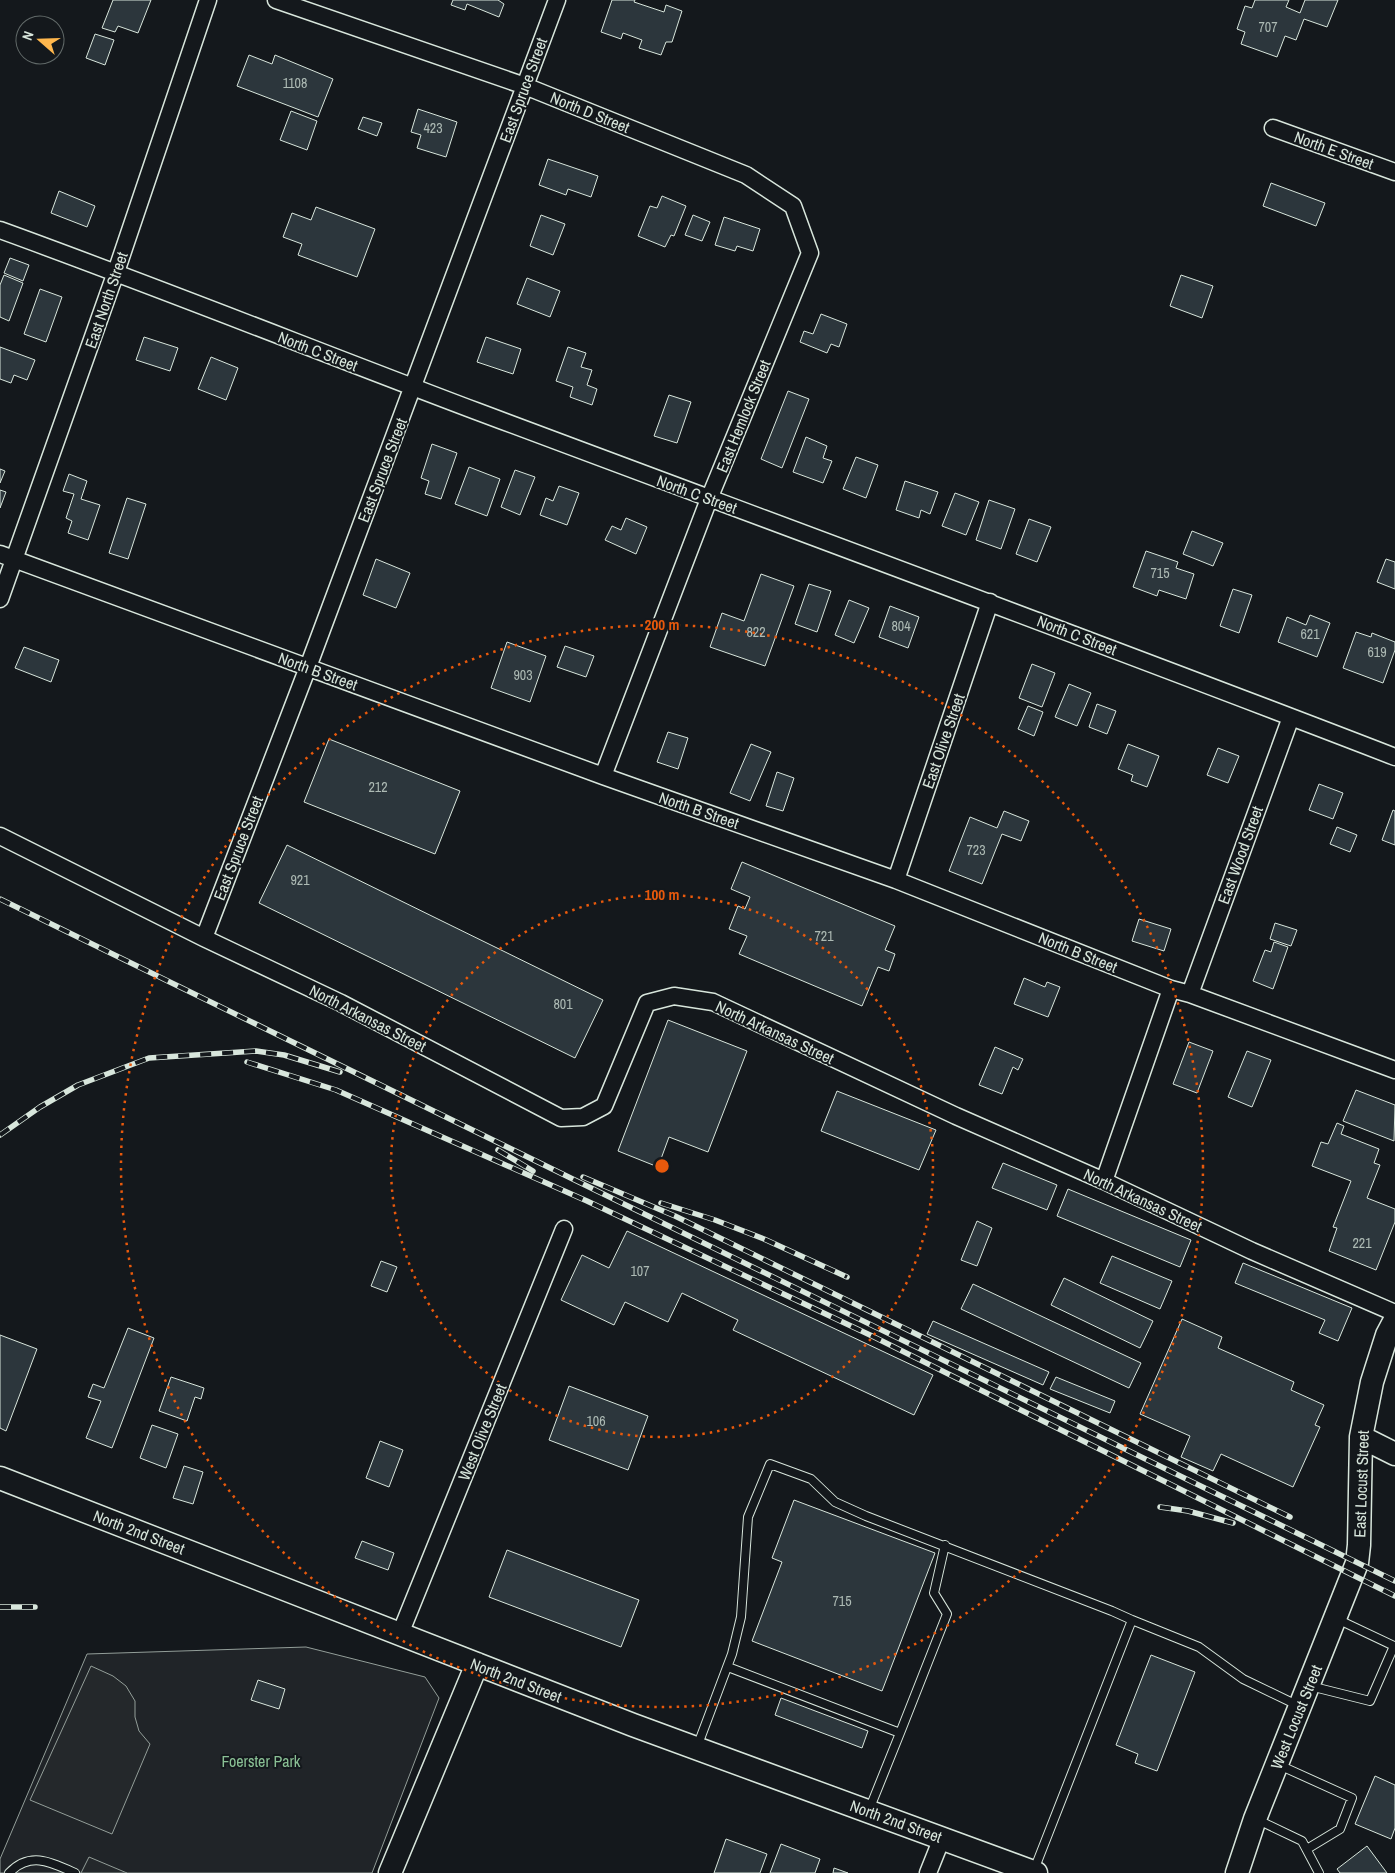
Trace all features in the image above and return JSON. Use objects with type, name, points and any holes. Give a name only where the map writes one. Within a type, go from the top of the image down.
[{"type":"main road","name":"East Locust Street","points":[[1356,1563],[1359,1545],[1361,1437],[1372,1382],[1387,1335],[1395,1320]]},
{"type":"main road","points":[[1361,1437],[1395,1454]]},
{"type":"main road","name":"North 2nd Street","points":[[0,1478],[696,1748],[1034,1872]]},
{"type":"main road","name":"West Locust Street","points":[[1237,1873],[1255,1819],[1356,1563]]},
{"type":"main road","points":[[390,1873],[477,1664]]},
{"type":"street","name":"East North Street","points":[[0,599],[8,557],[116,272],[208,0]]},
{"type":"street","name":"North D Street","points":[[276,0],[525,86],[746,175],[793,206],[810,253]]},
{"type":"street","name":"East Spruce Street","points":[[204,938],[308,667],[557,0]]},
{"type":"street","name":"North E Street","points":[[1273,128],[1395,172]]},
{"type":"street","name":"North C Street","points":[[0,230],[116,272],[412,387],[990,602],[1395,757]]},
{"type":"street","name":"East Hemlock Street","points":[[603,776],[709,498],[810,253]]},
{"type":"street","name":"North B Street","points":[[8,557],[603,776],[896,880],[1171,989],[1190,994],[1395,1070]]},
{"type":"street","name":"East Olive Street","points":[[896,880],[990,602]]},
{"type":"street","name":"East Wood Street","points":[[1190,994],[1291,717]]},
{"type":"street","name":"North Arkansas Street","points":[[0,836],[204,938],[341,1003],[561,1118],[583,1117],[604,1106],[647,1003],[674,996],[713,1002],[946,1112],[1104,1182],[1252,1251],[1395,1313]]},
{"type":"street","points":[[1104,1182],[1171,989]]},
{"type":"street","name":"West Olive Street","points":[[400,1634],[564,1229]]},
{"type":"street","points":[[928,1873],[942,1838]]},
{"type":"lane","points":[[696,1748],[732,1654],[741,1617],[748,1517],[770,1464],[811,1479],[835,1502],[866,1516],[1112,1610],[1199,1647],[1243,1679],[1300,1707]]},
{"type":"lane","points":[[868,1812],[947,1614],[934,1593],[945,1545]]},
{"type":"lane","points":[[1309,1686],[1370,1701],[1394,1646],[1335,1618]]},
{"type":"lane","points":[[1034,1872],[1132,1620]]},
{"type":"lane","points":[[728,1666],[900,1733]]},
{"type":"lane","points":[[1277,1764],[1352,1798],[1340,1828],[1306,1849]]},
{"type":"lane","points":[[1255,1819],[1302,1841],[1320,1873]]},
{"type":"lane","points":[[9,1873],[17,1865],[27,1861],[40,1860],[75,1873]]},
{"type":"green space","name":"Foerster Park","points":[[306,1647],[425,1677],[439,1698],[372,1873],[0,1873],[0,1859],[87,1654]]},
{"type":"shaded area","points":[[91,1666],[113,1676],[126,1686],[135,1701],[135,1717],[139,1731],[150,1744],[112,1834],[30,1800]]},
{"type":"shaded area","points":[[89,1857],[127,1873],[81,1873]]},
{"type":"building","points":[[113,0],[151,0],[138,33],[118,26],[115,32],[102,28]]},
{"type":"building","points":[[453,0],[498,0],[504,4],[499,17],[467,4],[465,10],[451,5]]},
{"type":"building","points":[[612,0],[635,0],[634,2],[664,12],[666,5],[682,11],[672,42],[666,42],[661,55],[639,48],[642,40],[623,33],[621,39],[601,32]]},
{"type":"building","points":[[1255,0],[1289,0],[1286,7],[1300,13],[1305,0],[1338,0],[1327,27],[1304,19],[1296,40],[1285,36],[1277,57],[1241,44],[1245,32],[1237,29],[1245,6],[1252,8]]},
{"type":"building","points":[[95,34],[114,40],[105,65],[86,58]]},
{"type":"building","points":[[249,55],[272,64],[275,55],[333,79],[318,117],[237,86]]},
{"type":"building","points":[[418,109],[457,122],[446,157],[417,148],[421,135],[411,132]]},
{"type":"building","points":[[291,111],[317,121],[307,150],[280,140]]},
{"type":"building","points":[[363,117],[382,123],[377,136],[358,129]]},
{"type":"building","points":[[548,159],[598,176],[591,197],[568,189],[566,195],[539,185]]},
{"type":"building","points":[[1271,183],[1325,203],[1316,226],[1263,206]]},
{"type":"building","points":[[59,191],[95,206],[87,227],[51,213]]},
{"type":"building","points":[[662,196],[686,206],[674,236],[671,235],[665,247],[638,236],[650,206],[657,208]]},
{"type":"building","points":[[316,207],[375,229],[357,277],[298,255],[302,244],[283,237],[292,213],[311,220]]},
{"type":"building","points":[[541,215],[565,224],[553,255],[530,246]]},
{"type":"building","points":[[693,215],[710,222],[702,241],[685,235]]},
{"type":"building","points":[[724,217],[760,229],[753,251],[737,246],[735,251],[715,245]]},
{"type":"building","points":[[10,258],[29,265],[23,281],[4,273]]},
{"type":"building","points":[[4,275],[23,283],[9,321],[0,317],[0,285]]},
{"type":"building","points":[[1181,275],[1213,286],[1202,318],[1170,306]]},
{"type":"building","points":[[527,278],[560,291],[550,317],[517,304]]},
{"type":"building","points":[[40,289],[62,297],[46,342],[24,334]]},
{"type":"building","points":[[821,314],[847,324],[839,347],[831,344],[827,353],[800,342],[804,331],[813,334]]},
{"type":"building","points":[[144,337],[178,348],[170,371],[136,360]]},
{"type":"building","points":[[486,337],[521,349],[513,374],[477,362]]},
{"type":"building","points":[[0,347],[35,360],[27,380],[14,375],[11,383],[0,379]]},
{"type":"building","points":[[568,347],[586,353],[581,367],[592,370],[587,385],[597,389],[592,405],[570,397],[573,387],[556,381]]},
{"type":"building","points":[[211,357],[238,368],[226,400],[198,389]]},
{"type":"building","points":[[788,391],[809,399],[782,468],[761,459]]},
{"type":"building","points":[[669,395],[691,402],[677,443],[654,436]]},
{"type":"building","points":[[806,437],[827,446],[823,458],[832,461],[823,483],[793,472]]},
{"type":"building","points":[[432,444],[457,453],[441,499],[425,494],[429,481],[421,478]]},
{"type":"building","points":[[856,457],[878,465],[866,498],[843,489]]},
{"type":"building","points":[[469,467],[500,479],[487,516],[455,504]]},
{"type":"building","points":[[0,469],[5,471],[0,483]]},
{"type":"building","points":[[515,470],[535,477],[520,515],[501,507]]},
{"type":"building","points":[[69,474],[87,481],[81,499],[100,505],[88,540],[68,533],[72,521],[66,518],[74,494],[63,491]]},
{"type":"building","points":[[905,481],[938,492],[930,514],[921,510],[919,518],[896,510]]},
{"type":"building","points":[[559,486],[579,493],[567,525],[540,515],[546,498],[553,501]]},
{"type":"building","points":[[0,490],[6,492],[0,508]]},
{"type":"building","points":[[955,493],[979,502],[966,535],[942,526]]},
{"type":"building","points":[[127,498],[146,504],[128,559],[109,553]]},
{"type":"building","points":[[989,500],[1015,509],[1001,549],[976,540]]},
{"type":"building","points":[[626,518],[647,527],[636,554],[605,540],[612,526],[621,530]]},
{"type":"building","points":[[1029,519],[1051,527],[1037,562],[1016,554]]},
{"type":"building","points":[[1192,531],[1223,543],[1213,566],[1183,554]]},
{"type":"building","points":[[1146,551],[1178,562],[1176,568],[1194,574],[1186,599],[1159,590],[1157,596],[1133,587]]},
{"type":"building","points":[[376,559],[410,573],[396,608],[363,595]]},
{"type":"building","points":[[1386,559],[1395,562],[1395,589],[1377,582]]},
{"type":"building","points":[[761,574],[794,586],[765,666],[710,647],[722,613],[744,621]]},
{"type":"building","points":[[809,584],[831,591],[817,632],[795,624]]},
{"type":"building","points":[[1233,589],[1252,595],[1239,633],[1220,626]]},
{"type":"building","points":[[849,600],[869,608],[854,643],[835,635]]},
{"type":"building","points":[[890,606],[919,617],[908,648],[879,637]]},
{"type":"building","points":[[1310,615],[1330,623],[1317,657],[1278,642],[1287,617],[1306,625]]},
{"type":"building","points":[[1356,632],[1371,637],[1372,633],[1395,642],[1395,650],[1383,683],[1343,668]]},
{"type":"building","points":[[507,642],[546,656],[530,702],[491,688]]},
{"type":"building","points":[[565,646],[594,656],[586,677],[557,667]]},
{"type":"building","points":[[24,647],[59,660],[51,682],[15,668]]},
{"type":"building","points":[[1032,664],[1055,673],[1042,707],[1019,698]]},
{"type":"building","points":[[1069,684],[1091,693],[1077,726],[1055,717]]},
{"type":"building","points":[[1097,704],[1116,711],[1107,734],[1089,727]]},
{"type":"building","points":[[1028,706],[1043,712],[1034,736],[1018,729]]},
{"type":"building","points":[[668,732],[688,738],[678,769],[657,762]]},
{"type":"building","points":[[329,739],[460,791],[435,854],[304,802]]},
{"type":"building","points":[[751,744],[771,752],[750,801],[730,793]]},
{"type":"building","points":[[1128,744],[1159,756],[1147,787],[1131,781],[1133,775],[1118,769]]},
{"type":"building","points":[[1218,748],[1239,756],[1228,783],[1207,775]]},
{"type":"building","points":[[777,772],[794,778],[783,811],[766,806]]},
{"type":"building","points":[[1319,784],[1343,793],[1333,819],[1309,810]]},
{"type":"building","points":[[1393,810],[1395,811],[1395,845],[1382,840]]},
{"type":"building","points":[[1004,811],[1029,821],[1021,841],[1002,834],[982,884],[949,871],[970,817],[997,828]]},
{"type":"building","points":[[1337,827],[1357,835],[1350,852],[1330,844]]},
{"type":"building","points":[[287,845],[603,1000],[575,1058],[259,903]]},
{"type":"building","points":[[742,862],[895,926],[885,950],[895,954],[889,971],[878,967],[862,1006],[739,954],[747,936],[729,929],[738,906],[745,909],[750,897],[731,889]]},
{"type":"building","points":[[1139,919],[1171,929],[1164,951],[1132,941]]},
{"type":"building","points":[[1275,923],[1297,930],[1291,946],[1270,939]]},
{"type":"building","points":[[1274,942],[1288,947],[1273,989],[1253,981],[1265,950],[1271,952]]},
{"type":"building","points":[[1024,978],[1045,987],[1047,982],[1060,987],[1048,1017],[1014,1004]]},
{"type":"building","points":[[668,1020],[747,1051],[708,1152],[669,1137],[658,1167],[618,1151]]},
{"type":"building","points":[[1189,1042],[1213,1051],[1197,1093],[1173,1084]]},
{"type":"building","points":[[995,1047],[1023,1059],[1018,1070],[1013,1067],[1002,1094],[979,1085]]},
{"type":"building","points":[[1247,1051],[1271,1060],[1252,1107],[1228,1097]]},
{"type":"building","points":[[1356,1090],[1395,1105],[1394,1141],[1343,1121]]},
{"type":"building","points":[[837,1091],[936,1130],[919,1170],[821,1131]]},
{"type":"building","points":[[1337,1123],[1344,1126],[1341,1134],[1379,1149],[1374,1163],[1380,1165],[1367,1198],[1395,1209],[1395,1222],[1376,1270],[1329,1251],[1337,1228],[1333,1227],[1351,1181],[1312,1166],[1321,1142],[1328,1144]]},
{"type":"building","points":[[1003,1163],[1057,1185],[1047,1210],[992,1188]]},
{"type":"building","points":[[1068,1189],[1191,1240],[1180,1267],[1057,1216]]},
{"type":"building","points":[[977,1221],[992,1228],[977,1266],[961,1260]]},
{"type":"building","points":[[627,1231],[933,1375],[914,1415],[733,1330],[738,1320],[682,1293],[668,1322],[625,1302],[614,1325],[561,1300],[582,1255],[609,1268]]},
{"type":"building","points":[[1112,1256],[1172,1281],[1160,1309],[1100,1283]]},
{"type":"building","points":[[381,1261],[397,1267],[387,1292],[371,1286]]},
{"type":"building","points":[[1243,1263],[1352,1308],[1338,1341],[1319,1333],[1325,1320],[1235,1283]]},
{"type":"building","points":[[1064,1278],[1153,1321],[1140,1348],[1051,1305]]},
{"type":"building","points":[[973,1284],[1141,1363],[1129,1388],[961,1309]]},
{"type":"building","points":[[1182,1319],[1222,1337],[1218,1348],[1294,1382],[1291,1390],[1324,1405],[1315,1425],[1320,1427],[1293,1487],[1221,1454],[1213,1471],[1181,1457],[1190,1436],[1140,1414]]},
{"type":"building","points":[[933,1321],[1049,1372],[1043,1385],[927,1334]]},
{"type":"building","points":[[128,1328],[154,1338],[112,1448],[86,1438],[101,1401],[88,1397],[93,1384],[104,1388]]},
{"type":"building","points":[[0,1335],[37,1349],[6,1431],[0,1428]]},
{"type":"building","points":[[171,1377],[204,1388],[201,1399],[195,1397],[187,1421],[159,1411]]},
{"type":"building","points":[[1056,1377],[1115,1401],[1110,1413],[1050,1389]]},
{"type":"building","points":[[569,1386],[648,1416],[628,1470],[549,1440]]},
{"type":"building","points":[[152,1425],[178,1434],[166,1468],[140,1458]]},
{"type":"building","points":[[380,1441],[403,1450],[389,1487],[366,1478]]},
{"type":"building","points":[[184,1466],[203,1472],[193,1504],[173,1498]]},
{"type":"building","points":[[794,1500],[935,1553],[882,1691],[752,1641],[782,1562],[772,1558]]},
{"type":"building","points":[[362,1541],[394,1553],[388,1570],[355,1558]]},
{"type":"building","points":[[507,1550],[639,1600],[621,1647],[489,1597]]},
{"type":"building","points":[[1151,1655],[1195,1672],[1157,1771],[1135,1763],[1138,1754],[1116,1745]]},
{"type":"building","points":[[258,1680],[285,1689],[279,1709],[251,1700]]},
{"type":"building","points":[[781,1698],[868,1731],[862,1748],[775,1715]]},
{"type":"building","points":[[1375,1776],[1395,1785],[1395,1828],[1391,1839],[1355,1824]]},
{"type":"building","points":[[726,1839],[767,1854],[760,1873],[714,1873]]},
{"type":"building","points":[[781,1844],[820,1859],[815,1873],[770,1873]]},
{"type":"building","points":[[1367,1846],[1387,1873],[1340,1873],[1337,1869]]},
{"type":"building","points":[[834,1868],[848,1873],[833,1873]]},
{"type":"railway","points":[[0,899],[1395,1581]]},
{"type":"railway","points":[[0,1135],[40,1107],[78,1085],[149,1058],[256,1051],[284,1055],[340,1072]]},
{"type":"railway","points":[[247,1062],[336,1090],[587,1201],[870,1335],[1395,1596]]},
{"type":"railway","points":[[498,1150],[533,1171]]},
{"type":"railway","points":[[583,1177],[675,1216],[1290,1517]]},
{"type":"railway","points":[[661,1203],[715,1220],[764,1239],[847,1277]]},
{"type":"railway","points":[[1160,1507],[1188,1511],[1233,1523]]},
{"type":"railway","points":[[0,1607],[35,1607]]}]
